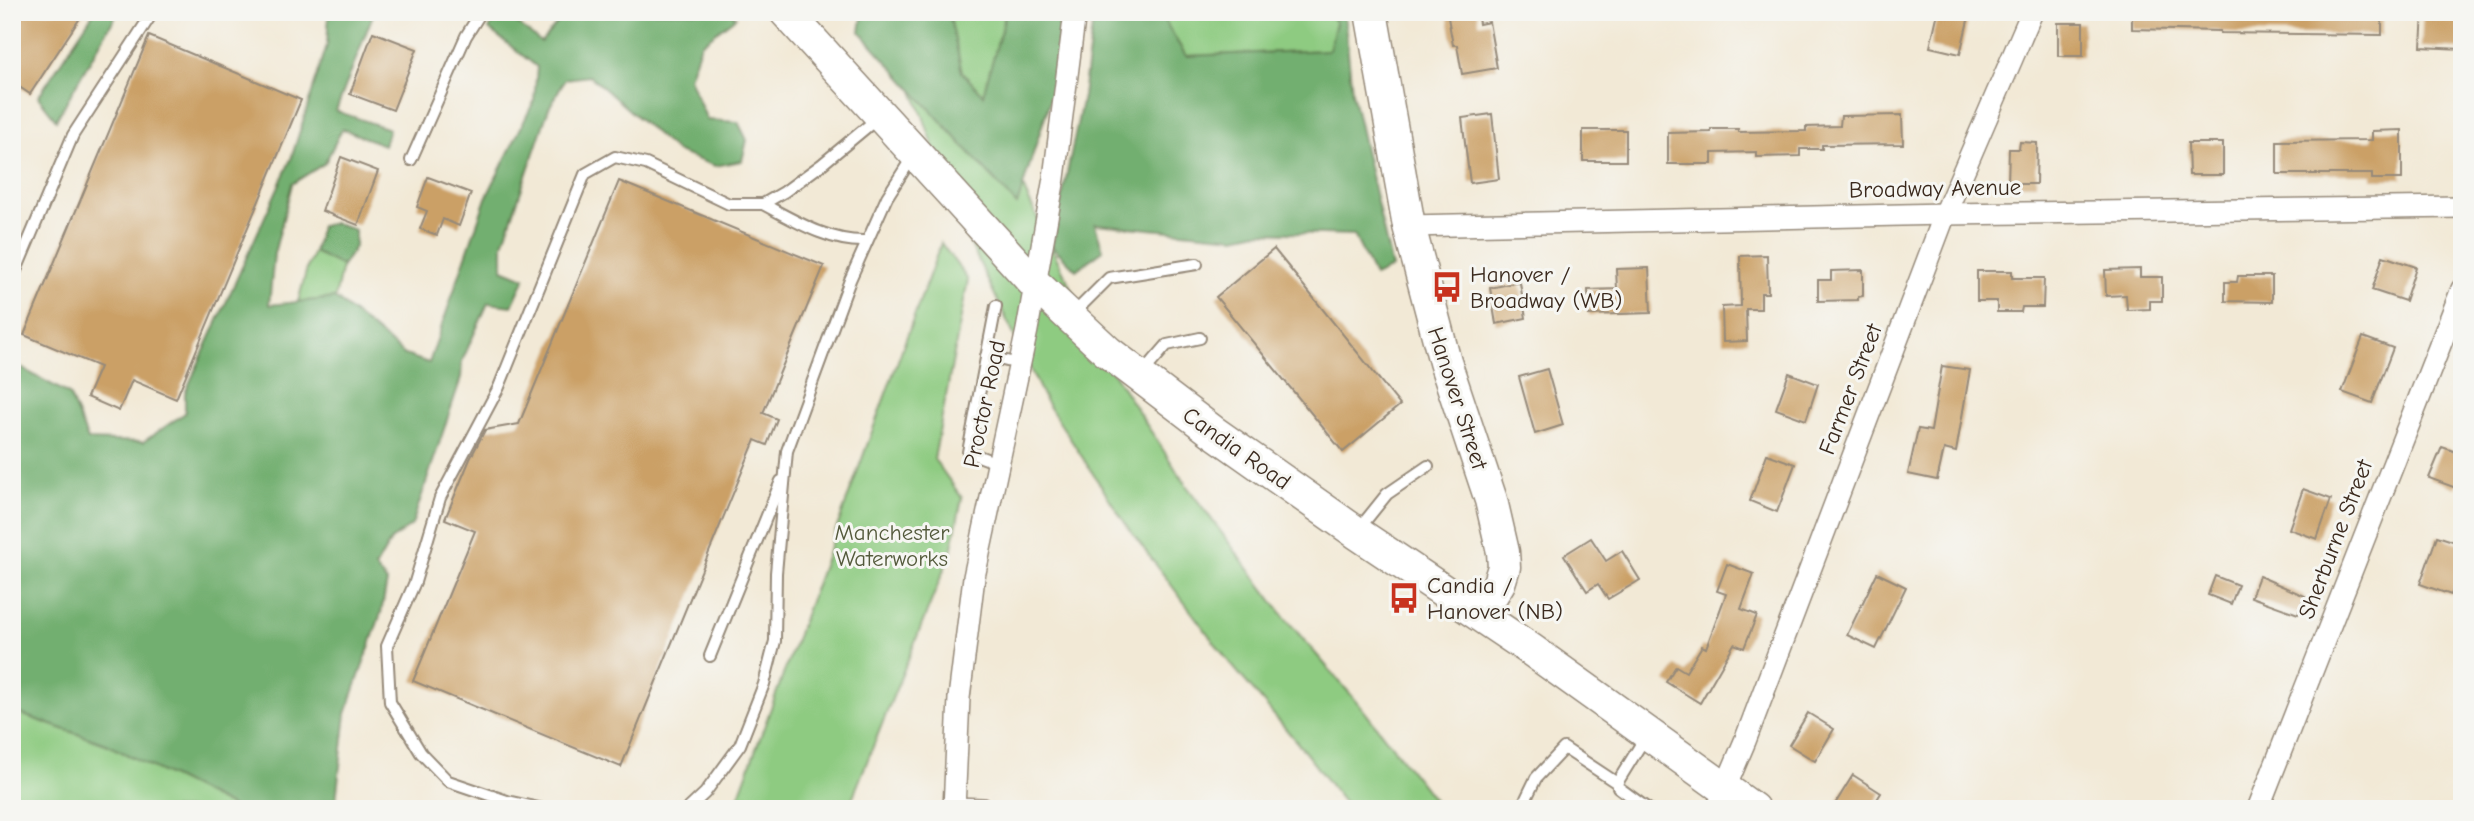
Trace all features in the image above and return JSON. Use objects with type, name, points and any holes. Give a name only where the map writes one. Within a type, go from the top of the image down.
[{"type":"main road","name":"Candia Road","points":[[786,12],[1034,283],[1069,318],[1140,377],[1357,533],[1480,614],[1647,733],[1717,798],[1753,809]]},
{"type":"main road","name":"Hanover Street","points":[[1371,12],[1409,226],[1445,362],[1491,500],[1503,552],[1504,567],[1499,583],[1480,614]]},
{"type":"street","name":"Proctor Road","points":[[954,808],[959,698],[974,577],[1027,330],[1054,178],[1074,12]]},
{"type":"street","name":"Farmer Street","points":[[1717,798],[1745,741],[1945,214],[2032,12]]},
{"type":"street","name":"Broadway Avenue","points":[[1409,226],[1945,214],[2462,207]]},
{"type":"street","name":"Sherburne Street","points":[[2258,809],[2462,289]]},
{"type":"street","points":[[954,808],[983,809]]},
{"type":"lane","points":[[12,280],[73,135],[153,12]]},
{"type":"lane","points":[[411,159],[466,36],[481,12]]},
{"type":"lane","points":[[763,204],[821,165],[881,115]]},
{"type":"lane","points":[[688,809],[705,793],[740,745],[764,684],[775,641],[776,573],[787,451],[849,280],[887,197],[915,152]]},
{"type":"lane","points":[[543,809],[508,801],[448,781],[421,753],[390,702],[387,646],[415,582],[440,498],[499,387],[585,174],[615,157],[646,164],[729,204],[763,204],[849,242],[867,240]]},
{"type":"lane","points":[[1069,318],[1109,278],[1197,264]]},
{"type":"lane","points":[[996,306],[968,452],[998,463]]},
{"type":"lane","points":[[1140,377],[1167,345],[1200,338]]},
{"type":"lane","points":[[986,356],[1018,364]]},
{"type":"lane","points":[[1357,533],[1387,494],[1428,466]]},
{"type":"lane","points":[[709,656],[786,470]]},
{"type":"lane","points":[[1617,783],[1647,733]]},
{"type":"lane","points":[[1521,809],[1536,778],[1564,748],[1617,783],[1618,787],[1648,809]]},
{"type":"green space","points":[[94,12],[118,12],[56,120],[38,97]]},
{"type":"green space","points":[[329,12],[374,12],[336,111],[389,129],[384,145],[342,129],[325,163],[292,184],[274,254],[269,305],[335,298],[405,355],[429,363],[486,198],[534,101],[537,67],[489,29],[499,12],[541,42],[567,12],[731,12],[736,17],[701,44],[689,78],[707,120],[738,122],[747,140],[742,161],[715,166],[677,152],[590,76],[565,79],[549,108],[503,244],[503,269],[525,278],[512,306],[488,303],[462,361],[461,378],[412,525],[391,540],[375,568],[387,582],[381,613],[346,714],[335,809],[237,809],[106,744],[12,711],[12,363],[69,394],[88,440],[143,442],[185,413],[185,393],[291,159],[327,45]]},
{"type":"green space","points":[[863,12],[949,12],[962,72],[983,95],[1006,12],[1060,12],[1056,81],[1017,205],[860,32]]},
{"type":"green space","points":[[881,12],[1006,12],[987,84],[1026,194],[1109,367],[1186,485],[1286,619],[1358,703],[1441,809],[1349,809],[1229,662],[1127,526],[1045,400],[959,220],[923,116]]},
{"type":"green space","points":[[1094,12],[1159,12],[1186,56],[1329,50],[1336,23],[1328,12],[1344,12],[1352,92],[1392,268],[1374,276],[1354,235],[1258,232],[1235,237],[1095,224],[1103,250],[1076,270],[1052,246],[1083,96]]},
{"type":"green space","points":[[1159,12],[1328,12],[1336,23],[1329,50],[1186,56]]},
{"type":"green space","points":[[334,223],[355,230],[355,247],[342,266],[314,252],[321,226]]},
{"type":"green space","name":"Manchester Waterworks","points":[[941,243],[968,280],[934,459],[962,498],[951,552],[848,809],[734,809]]},
{"type":"green space","points":[[314,252],[342,266],[335,298],[298,302],[307,268]]},
{"type":"green space","points":[[12,711],[106,744],[237,809],[28,809],[12,803]]},
{"type":"building","points":[[12,12],[84,12],[30,94],[12,82]]},
{"type":"building","points":[[1447,12],[1477,12],[1479,24],[1489,22],[1497,68],[1462,74]]},
{"type":"building","points":[[1938,12],[1970,12],[1960,54],[1930,47]]},
{"type":"building","points":[[2132,12],[2382,12],[2382,35],[2132,29]]},
{"type":"building","points":[[2423,12],[2462,12],[2462,49],[2421,47]]},
{"type":"building","points":[[2058,23],[2083,23],[2083,56],[2058,56]]},
{"type":"building","points":[[373,32],[417,49],[393,110],[350,94]]},
{"type":"building","points":[[149,36],[301,100],[176,399],[132,380],[119,411],[87,397],[100,367],[24,335]]},
{"type":"building","points":[[1492,114],[1499,179],[1470,183],[1462,118]]},
{"type":"building","points":[[1902,115],[1903,144],[1822,145],[1822,149],[1800,149],[1800,156],[1756,157],[1756,152],[1712,153],[1712,164],[1668,164],[1668,133],[1711,132],[1711,129],[1738,129],[1738,132],[1806,131],[1806,127],[1840,126],[1841,116]]},
{"type":"building","points":[[1583,130],[1626,130],[1626,161],[1583,161]]},
{"type":"building","points":[[2402,130],[2402,179],[2372,179],[2372,174],[2277,174],[2277,141],[2372,140],[2372,131]]},
{"type":"building","points":[[2020,142],[2037,143],[2036,184],[2008,184],[2009,149],[2019,149]]},
{"type":"building","points":[[2188,143],[2223,143],[2223,175],[2189,175]]},
{"type":"building","points":[[341,157],[378,171],[358,225],[322,211]]},
{"type":"building","points":[[428,177],[471,193],[459,226],[443,219],[437,235],[420,229],[427,211],[417,207]]},
{"type":"building","points":[[619,181],[824,266],[763,413],[777,419],[767,445],[755,440],[621,767],[413,681],[475,531],[445,519],[485,430],[519,424]]},
{"type":"building","points":[[1274,249],[1400,405],[1343,452],[1216,297]]},
{"type":"building","points":[[1767,255],[1768,293],[1761,293],[1761,309],[1746,309],[1747,341],[1723,342],[1722,307],[1741,306],[1740,256]]},
{"type":"building","points":[[2383,256],[2416,267],[2405,301],[2372,290]]},
{"type":"building","points":[[1649,268],[1651,313],[1589,315],[1588,290],[1617,289],[1616,269]]},
{"type":"building","points":[[2140,269],[2140,277],[2162,277],[2162,301],[2150,301],[2150,309],[2127,310],[2126,295],[2106,296],[2105,270]]},
{"type":"building","points":[[1863,270],[1863,296],[1858,297],[1858,300],[1818,301],[1818,280],[1831,280],[1831,271]]},
{"type":"building","points":[[1977,271],[2012,271],[2012,278],[2044,278],[2043,307],[2022,307],[2021,312],[1997,312],[1997,301],[1977,301]]},
{"type":"building","points":[[2238,276],[2272,276],[2272,302],[2225,301],[2225,282],[2237,282]]},
{"type":"building","points":[[1520,283],[1526,318],[1496,324],[1490,288]]},
{"type":"building","points":[[2363,337],[2393,348],[2372,403],[2342,392]]},
{"type":"building","points":[[1942,366],[1970,370],[1956,452],[1944,449],[1937,480],[1908,474],[1918,429],[1931,431]]},
{"type":"building","points":[[1547,369],[1563,425],[1535,434],[1519,377]]},
{"type":"building","points":[[1789,373],[1818,384],[1806,420],[1776,409]]},
{"type":"building","points":[[2442,447],[2462,454],[2462,472],[2456,488],[2429,478]]},
{"type":"building","points":[[1767,454],[1795,464],[1777,512],[1750,501]]},
{"type":"building","points":[[2303,489],[2331,499],[2317,539],[2289,529]]},
{"type":"building","points":[[2437,536],[2462,544],[2462,565],[2451,595],[2420,584]]},
{"type":"building","points":[[1591,538],[1606,561],[1622,551],[1640,580],[1608,599],[1598,584],[1587,591],[1564,555]]},
{"type":"building","points":[[1727,564],[1754,574],[1741,609],[1757,615],[1744,648],[1734,644],[1700,703],[1666,682],[1676,666],[1686,672],[1702,646],[1706,648],[1726,594],[1717,591]]},
{"type":"building","points":[[1877,573],[1906,587],[1876,649],[1847,635]]},
{"type":"building","points":[[2215,576],[2238,585],[2231,604],[2208,595]]},
{"type":"building","points":[[2259,576],[2305,596],[2298,614],[2251,597]]},
{"type":"building","points":[[1808,713],[1834,729],[1815,761],[1789,745]]},
{"type":"building","points":[[1853,775],[1881,793],[1871,809],[1832,809]]},
{"type":"place","name":"Hanover / Broadway (WB)","points":[[1447,287]]},
{"type":"place","name":"Candia / Hanover (NB)","points":[[1404,598]]}]
